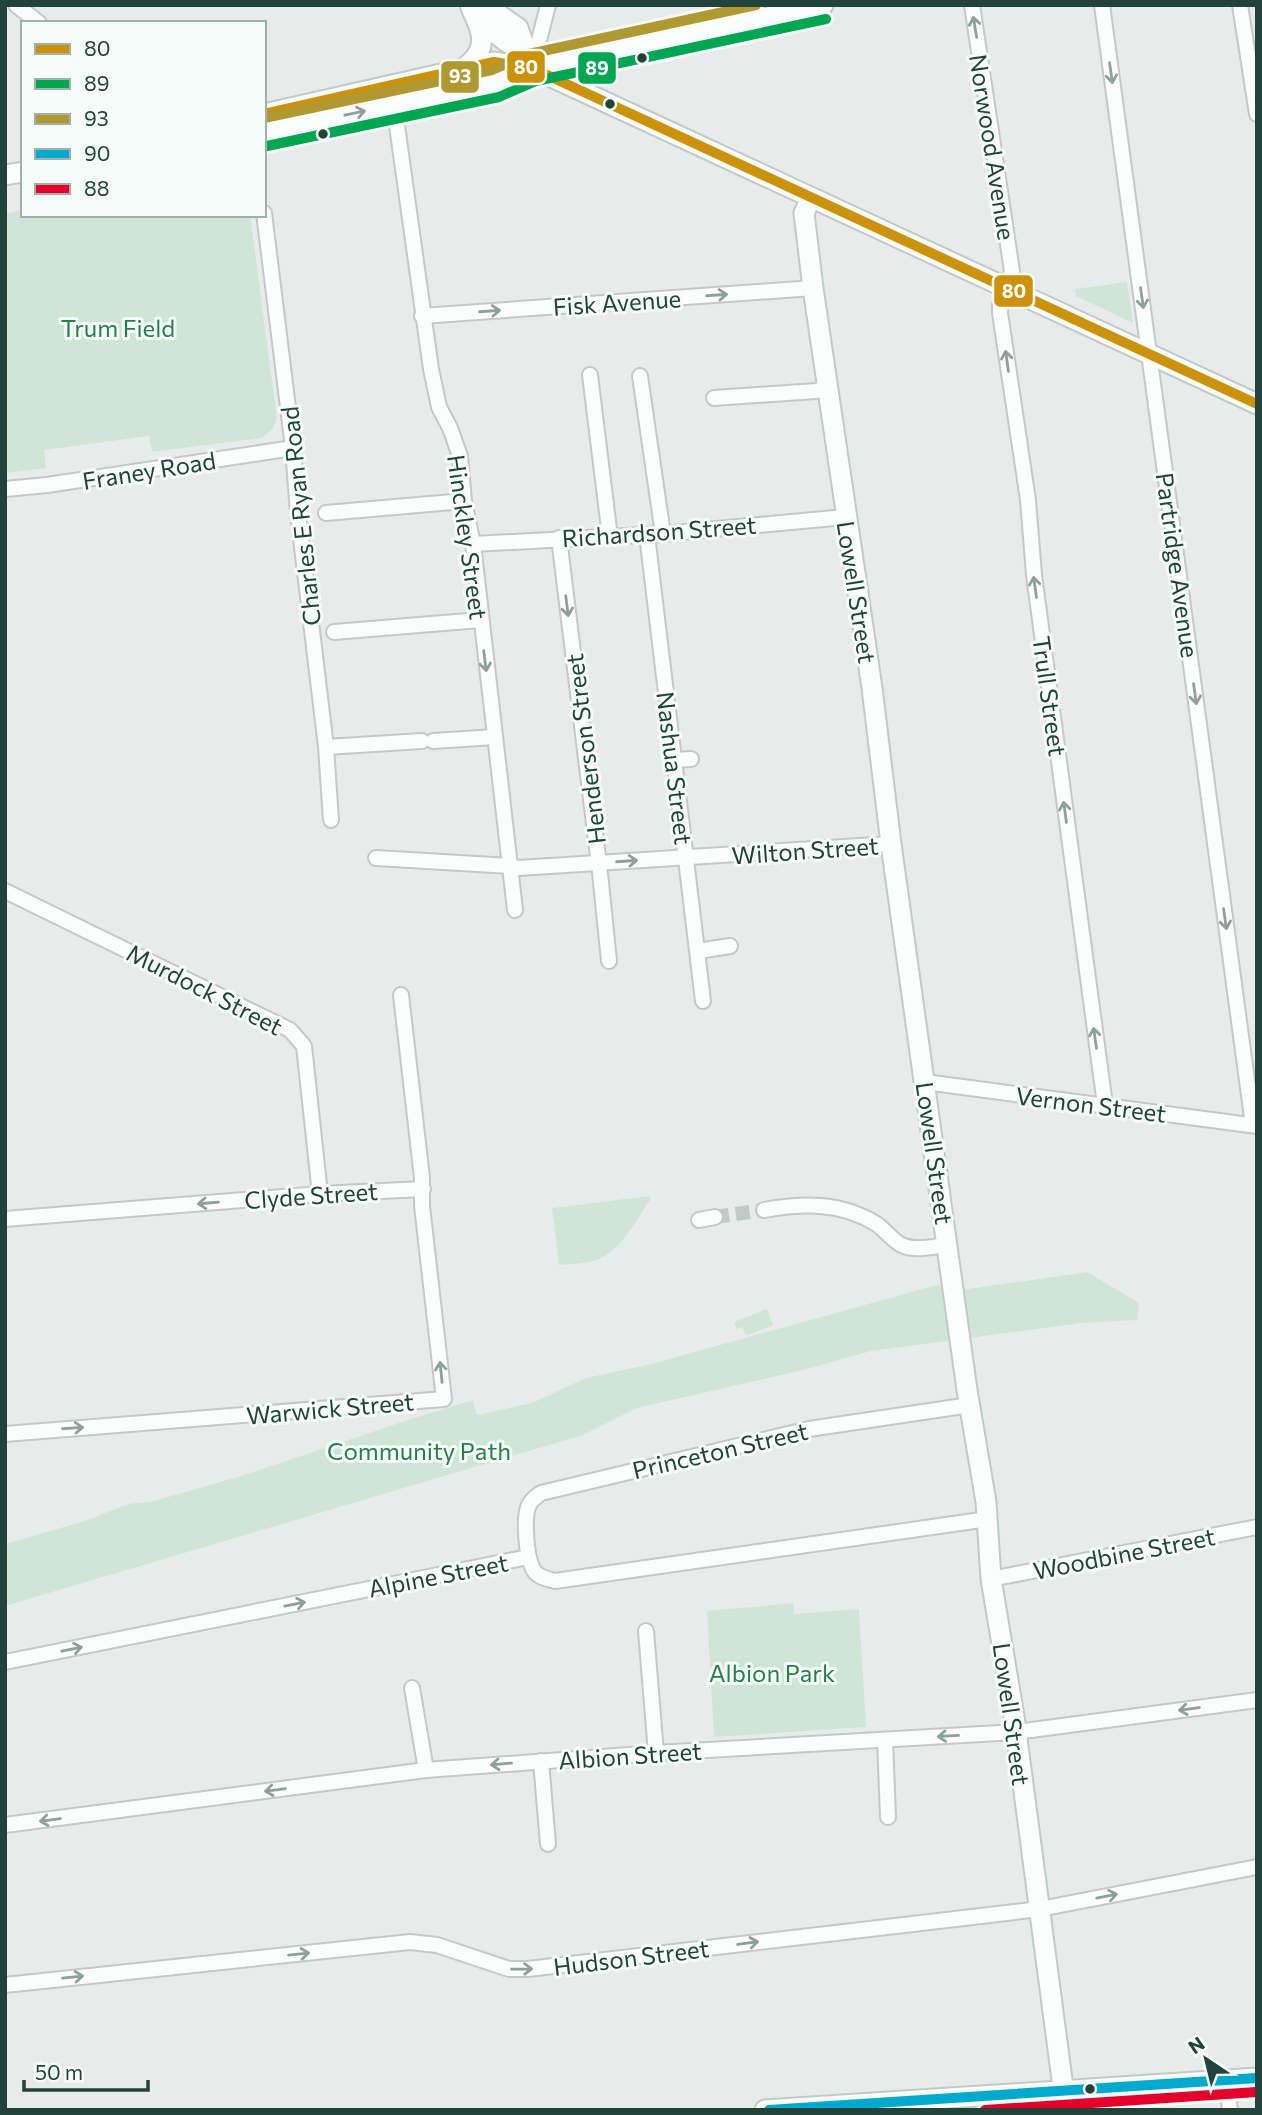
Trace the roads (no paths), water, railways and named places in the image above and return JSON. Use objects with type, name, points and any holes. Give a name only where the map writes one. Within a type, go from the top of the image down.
[{"type":"main road","points":[[266,114],[496,83],[532,68],[794,8],[823,5]]},
{"type":"main road","points":[[477,10],[518,28],[532,68]]},
{"type":"main road","points":[[463,69],[478,56],[482,45],[477,10]]},
{"type":"main road","points":[[266,131],[392,95],[463,69],[494,62],[532,68],[1257,404]]},
{"type":"main road","name":"Lowell Street","points":[[811,198],[804,213],[813,288],[872,688],[929,1118],[988,1519],[992,1579],[1016,1732],[1064,2100]]},
{"type":"main road","points":[[765,2110],[1064,2100],[1257,2078]]},
{"type":"street","points":[[16,5],[36,21]]},
{"type":"street","points":[[532,68],[548,5]]},
{"type":"street","name":"Norwood Avenue","points":[[972,5],[1012,271],[1007,288]]},
{"type":"street","name":"Partridge Avenue","points":[[1102,5],[1255,1126]]},
{"type":"street","points":[[1240,5],[1257,114]]},
{"type":"street","name":"Hinckley Street","points":[[392,95],[422,316],[439,407],[460,456],[464,501],[473,544],[515,909]]},
{"type":"street","name":"Charles E Ryan Road","points":[[264,217],[326,747],[331,820]]},
{"type":"street","name":"Fisk Avenue","points":[[422,316],[813,288]]},
{"type":"street","name":"Trull Street","points":[[1007,288],[1000,305],[1000,313],[1028,500],[1034,575],[1105,1105]]},
{"type":"street","points":[[590,375],[610,537]]},
{"type":"street","points":[[640,376],[663,534]]},
{"type":"street","points":[[714,398],[827,388]]},
{"type":"street","name":"Franey Road","points":[[5,489],[293,449]]},
{"type":"street","points":[[326,513],[464,501]]},
{"type":"street","name":"Richardson Street","points":[[473,544],[663,534],[845,517]]},
{"type":"street","name":"Nashua Street","points":[[647,535],[703,1001]]},
{"type":"street","name":"Henderson Street","points":[[559,538],[609,961]]},
{"type":"street","points":[[334,632],[480,620]]},
{"type":"street","points":[[326,747],[495,737]]},
{"type":"street","points":[[674,760],[691,759]]},
{"type":"street","name":"Wilton Street","points":[[376,858],[519,868],[891,844]]},
{"type":"street","name":"Murdock Street","points":[[5,891],[290,1030],[304,1046],[320,1194]]},
{"type":"street","points":[[698,951],[730,946]]},
{"type":"street","points":[[401,995],[423,1189]]},
{"type":"street","name":"Vernon Street","points":[[925,1083],[1255,1126]]},
{"type":"street","name":"Clyde Street","points":[[5,1219],[320,1194],[423,1189]]},
{"type":"street","name":"Warwick Street","points":[[5,1434],[444,1399],[422,1206],[423,1189]]},
{"type":"street","points":[[764,1210],[794,1205],[837,1207],[876,1223],[903,1246],[917,1248],[947,1245]]},
{"type":"street","points":[[699,1220],[715,1217]]},
{"type":"street","name":"Princeton Street","points":[[528,1557],[526,1519],[529,1504],[541,1493],[809,1429],[970,1405]]},
{"type":"street","name":"Alpine Street","points":[[5,1662],[528,1557],[534,1572],[555,1581],[988,1519]]},
{"type":"street","name":"Woodbine Street","points":[[992,1579],[1257,1527]]},
{"type":"street","points":[[646,1631],[656,1753]]},
{"type":"street","points":[[412,1688],[426,1770]]},
{"type":"street","name":"Albion Street","points":[[5,1825],[426,1770],[656,1753],[1016,1732],[1257,1700]]},
{"type":"street","points":[[885,1740],[888,1817]]},
{"type":"street","points":[[541,1761],[548,1844]]},
{"type":"street","name":"Hudson Street","points":[[5,1984],[410,1942],[437,1945],[509,1969],[528,1969],[1040,1909],[1257,1867]]},
{"type":"street","points":[[1226,2080],[1230,2110]]},
{"type":"tunnel","points":[[715,1217],[764,1210]]},
{"type":"park label","name":"Trum Field","points":[[118,327]]},
{"type":"park label","name":"Community Path","points":[[419,1450]]},
{"type":"park label","name":"Albion Park","points":[[772,1672]]}]
